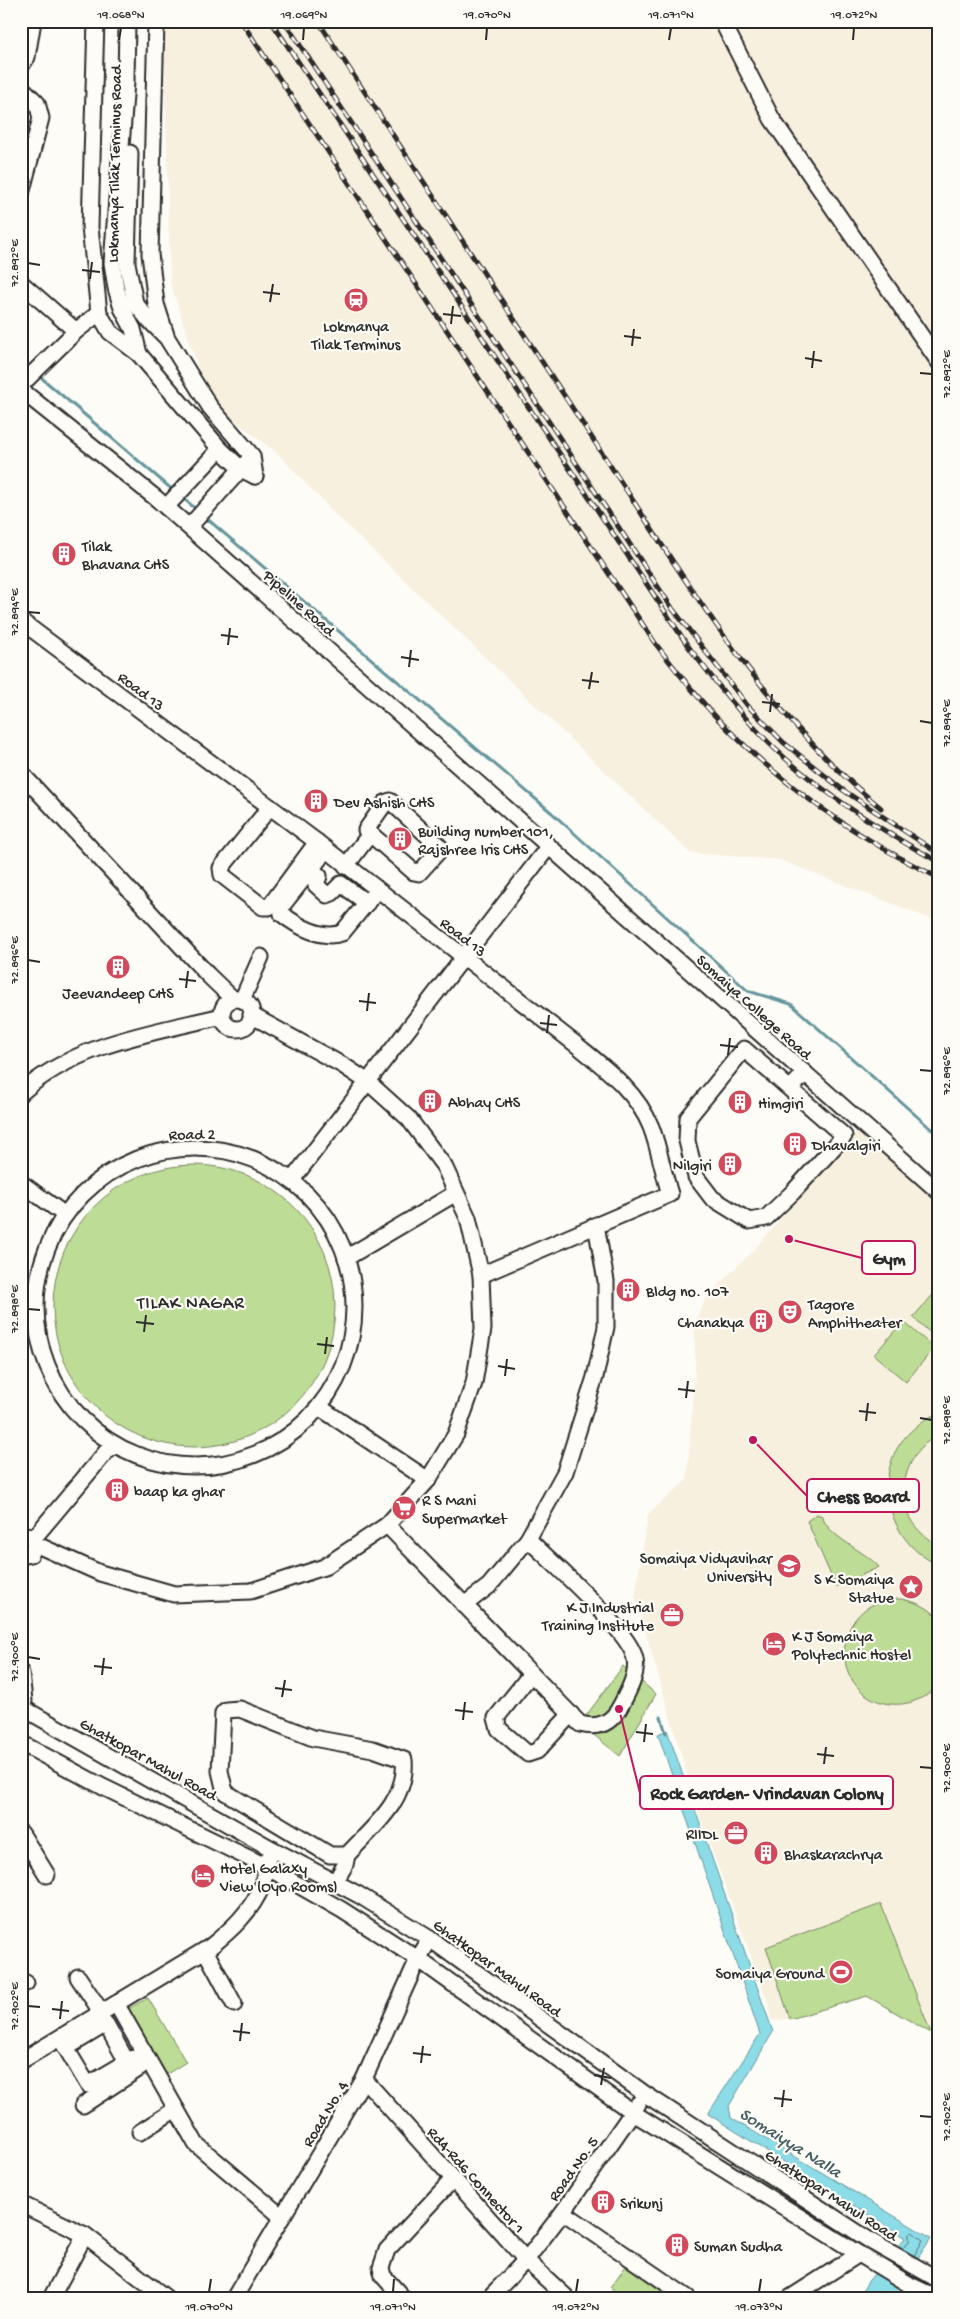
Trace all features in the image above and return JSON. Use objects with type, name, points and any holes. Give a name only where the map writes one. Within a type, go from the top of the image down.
[{"type":"street","points":[[21,66],[27,57],[33,21]]},
{"type":"street","points":[[96,21],[90,228],[99,313],[110,332],[140,354]]},
{"type":"street","name":"Lokmanya Tilak Terminus Road","points":[[127,21],[126,82],[112,263],[120,302],[133,329],[140,354],[220,449],[241,468],[255,476],[252,456],[210,407],[167,338],[148,319],[136,303],[130,285],[127,262],[134,21]]},
{"type":"street","points":[[156,21],[150,254],[156,304],[167,338]]},
{"type":"street","points":[[722,21],[772,119],[939,362]]},
{"type":"street","points":[[21,87],[36,103],[41,118],[21,194]]},
{"type":"street","points":[[21,283],[76,331]]},
{"type":"street","points":[[22,386],[76,331],[99,313]]},
{"type":"street","name":"Pipeline Road","points":[[22,386],[176,497],[549,846]]},
{"type":"street","points":[[176,497],[220,449]]},
{"type":"street","points":[[197,517],[252,456]]},
{"type":"street","name":"Road 13","points":[[21,621],[322,846],[614,1075],[635,1098],[650,1126],[670,1194],[481,1275]]},
{"type":"street","points":[[21,773],[208,975],[230,1006]]},
{"type":"street","points":[[390,802],[438,844],[439,849],[421,871],[416,873],[370,834],[366,828],[385,803],[390,802]]},
{"type":"street","points":[[270,808],[258,820],[221,868],[222,875],[262,907],[268,907],[322,846]]},
{"type":"street","points":[[346,866],[370,834]]},
{"type":"street","points":[[322,846],[311,869],[281,907],[282,914],[304,930],[338,934],[342,932],[377,890]]},
{"type":"street","points":[[292,1180],[549,846]]},
{"type":"street","name":"Somaiya College Road","points":[[549,846],[939,1192]]},
{"type":"street","points":[[311,869],[318,876],[316,886],[327,895],[332,893],[341,884],[367,903]]},
{"type":"street","points":[[23,1088],[70,1060],[118,1040],[230,1006],[250,1008],[251,1015],[248,1024],[234,1029],[226,1024],[230,1006],[261,957]]},
{"type":"street","points":[[30,1539],[100,1573],[174,1594],[252,1591],[324,1567],[387,1525],[428,1480],[456,1434],[474,1383],[483,1329],[481,1275],[468,1218],[444,1166],[409,1119],[368,1082],[344,1066],[251,1015]]},
{"type":"street","points":[[759,1032],[688,1118],[687,1141],[696,1177],[712,1198],[749,1221],[766,1218],[793,1192],[858,1120]]},
{"type":"street","points":[[744,1049],[844,1136]]},
{"type":"street","points":[[790,1089],[805,1074]]},
{"type":"street","name":"Road 2","points":[[214,1147],[256,1158],[292,1180],[327,1217],[346,1258],[354,1313],[344,1363],[319,1407],[285,1438],[243,1459],[197,1467],[151,1460],[113,1447],[71,1407],[46,1362],[36,1312],[42,1261],[64,1215],[101,1178],[130,1160],[171,1148],[214,1147]]},
{"type":"street","points":[[21,1183],[64,1215]]},
{"type":"street","points":[[346,1258],[456,1193]]},
{"type":"street","points":[[464,1605],[489,1586],[528,1539],[565,1472],[595,1377],[606,1327],[606,1281],[596,1225]]},
{"type":"street","points":[[319,1407],[428,1480]]},
{"type":"street","points":[[21,1556],[31,1554],[30,1539],[106,1452],[113,1447]]},
{"type":"street","points":[[387,1525],[580,1724],[593,1727],[606,1723],[614,1716],[636,1672],[635,1657],[620,1630],[528,1539]]},
{"type":"street","points":[[21,1674],[22,1709]]},
{"type":"street","points":[[531,1674],[496,1718],[499,1729],[528,1754],[537,1751],[571,1714]]},
{"type":"street","name":"Ghatkopar Mahul Road","points":[[22,1709],[272,1849],[335,1882],[430,1939],[645,2094],[885,2250],[939,2280]]},
{"type":"street","points":[[335,1882],[345,1865],[347,1855],[395,1802],[406,1774],[404,1760],[373,1749],[313,1738],[240,1709],[226,1710],[223,1713],[220,1771],[225,1792],[330,1854],[347,1855]]},
{"type":"street","points":[[21,1743],[104,1787],[265,1866],[342,1910],[418,1959],[632,2112],[873,2263],[910,2285],[937,2298]]},
{"type":"street","points":[[21,1833],[47,1875]]},
{"type":"street","points":[[63,2043],[102,2014],[205,1950],[236,1925],[256,1900],[266,1874],[265,1866],[272,1849]]},
{"type":"street","name":"Road No. 4","points":[[234,2298],[364,2080],[418,1959],[430,1939]]},
{"type":"street","points":[[205,1950],[234,2004]]},
{"type":"street","points":[[78,1977],[102,2014]]},
{"type":"street","points":[[117,2005],[196,2144],[282,2217]]},
{"type":"street","points":[[21,2061],[36,2051],[63,2043],[106,2024],[127,2062]]},
{"type":"street","points":[[539,2045],[552,2027]]},
{"type":"street","points":[[63,2043],[88,2086],[127,2062],[147,2057]]},
{"type":"street","points":[[83,2105],[147,2057]]},
{"type":"street","name":"Rd4-Rd6 Connector 1","points":[[364,2080],[526,2260],[567,2298]]},
{"type":"street","name":"Road No. 5","points":[[489,2298],[526,2260],[563,2212],[645,2094]]},
{"type":"street","points":[[140,2132],[176,2110]]},
{"type":"street","points":[[403,2298],[382,2276],[381,2268],[387,2250],[453,2179]]},
{"type":"street","points":[[21,2204],[85,2235],[166,2298]]},
{"type":"street","points":[[563,2212],[688,2298]]},
{"type":"street","points":[[51,2298],[85,2235]]},
{"type":"street","points":[[790,2298],[859,2254]]},
{"type":"shaded area","points":[[161,21],[939,21],[939,922],[780,860],[690,853],[335,514],[276,452],[209,401],[170,282],[164,33]]},
{"type":"shaded area","name":"Somaiya Vidyavihar University","points":[[862,1126],[939,1194],[939,2037],[867,1996],[790,2019],[771,2020],[767,2000],[699,1815],[635,1596],[648,1514],[687,1480],[695,1372],[695,1328],[698,1314],[708,1295],[751,1253]]},
{"type":"green space","points":[[194,1165],[222,1168],[248,1176],[272,1189],[294,1206],[311,1228],[324,1252],[332,1278],[335,1306],[332,1334],[324,1360],[311,1384],[294,1406],[272,1423],[248,1436],[222,1444],[194,1447],[166,1444],[140,1436],[116,1423],[94,1406],[77,1384],[64,1360],[56,1334],[53,1306],[56,1278],[64,1252],[77,1228],[94,1206],[116,1189],[140,1176],[166,1168]]},
{"type":"green space","points":[[939,1288],[939,1335],[936,1338],[913,1317]]},
{"type":"green space","points":[[903,1321],[934,1348],[906,1382],[874,1355]]},
{"type":"green space","points":[[939,1414],[939,1435],[921,1448],[914,1457],[905,1478],[904,1501],[907,1512],[916,1527],[924,1536],[939,1546],[939,1565],[921,1555],[907,1541],[896,1524],[887,1486],[890,1466],[897,1448],[920,1423]]},
{"type":"green space","points":[[817,1514],[822,1516],[826,1524],[839,1537],[879,1567],[836,1587],[807,1521]]},
{"type":"green space","points":[[901,1599],[922,1606],[939,1619],[939,1684],[918,1700],[894,1704],[881,1702],[870,1697],[860,1689],[851,1678],[847,1669],[845,1648],[846,1637],[850,1627],[863,1611],[879,1602]]},
{"type":"green space","points":[[623,1666],[656,1694],[620,1756],[580,1724]]},
{"type":"green space","name":"Somaiya Ground","points":[[881,1904],[931,2033],[867,1996],[790,2019],[766,1947]]},
{"type":"green space","points":[[148,1998],[186,2062],[154,2082],[114,2016]]},
{"type":"green space","points":[[629,2262],[681,2298],[623,2298],[610,2287]]},
{"type":"water","points":[[667,1730],[773,2032],[729,2106],[731,2118],[931,2238],[892,2298],[858,2298],[869,2280],[905,2238],[708,2114],[760,2034],[658,1734]]},
{"type":"waterway","points":[[21,361],[30,368]]},
{"type":"waterway","points":[[37,374],[175,492]]},
{"type":"waterway","points":[[182,497],[198,511]]},
{"type":"waterway","points":[[205,517],[552,813],[748,991],[791,1004],[939,1136]]},
{"type":"waterway","name":"Somaiyya Nalla","points":[[661,1717],[666,1733]]},
{"type":"railway","points":[[241,21],[655,643],[685,682],[742,743],[794,788],[850,828],[909,863],[939,878]]},
{"type":"railway","points":[[271,21],[688,646],[762,736],[793,765],[832,796],[874,824],[939,862]]},
{"type":"railway","points":[[284,21],[672,608],[747,705],[783,742],[843,790],[939,854]]},
{"type":"railway","points":[[318,21],[695,595],[762,687],[799,730],[838,771],[881,808]]},
{"type":"place","name":"Lokmanya Tilak Terminus","points":[[356,300]]},
{"type":"place","name":"Tilak Bhavana CHS","points":[[64,554]]},
{"type":"place","name":"Dev Ashish CHS","points":[[316,801]]},
{"type":"place","name":"Building number 101, Rajshree Iris CHS","points":[[400,839]]},
{"type":"place","name":"Jeevandeep CHS","points":[[118,967]]},
{"type":"place","name":"Abhay CHS","points":[[430,1101]]},
{"type":"place","name":"Himgiri","points":[[740,1102]]},
{"type":"place","name":"Dhavalgiri","points":[[795,1144]]},
{"type":"place","name":"Nilgiri","points":[[730,1164]]},
{"type":"place","name":"Gym","points":[[789,1239]]},
{"type":"place","name":"Bldg no. 107","points":[[628,1290]]},
{"type":"place","name":"Tagore Amphitheater","points":[[790,1312]]},
{"type":"place","name":"Chanakya","points":[[761,1321]]},
{"type":"place","name":"Chess Board","points":[[753,1440]]},
{"type":"place","name":"baap ka ghar","points":[[117,1490]]},
{"type":"place","name":"R S Mani Supermarket","points":[[404,1508]]},
{"type":"place","name":"Somaiya Vidyavihar University","points":[[789,1566]]},
{"type":"place","name":"S K Somaiya Statue","points":[[911,1587]]},
{"type":"place","name":"K J Industrial Training Institute","points":[[672,1615]]},
{"type":"place","name":"K J Somaiya Polytechnic Hostel","points":[[774,1644]]},
{"type":"place","name":"Rock Garden- Vrindavan Colony","points":[[619,1709]]},
{"type":"place","name":"RIIDL","points":[[736,1833]]},
{"type":"place","name":"Bhaskarachrya","points":[[766,1853]]},
{"type":"place","name":"Hotel Galaxy View (Oyo Rooms)","points":[[203,1876]]},
{"type":"place","name":"Somaiya Ground","points":[[841,1972]]},
{"type":"place","name":"Srikunj","points":[[603,2202]]},
{"type":"place","name":"Suman Sudha","points":[[677,2245]]},
{"type":"district","name":"TILAK NAGAR","points":[[191,1302]]}]
